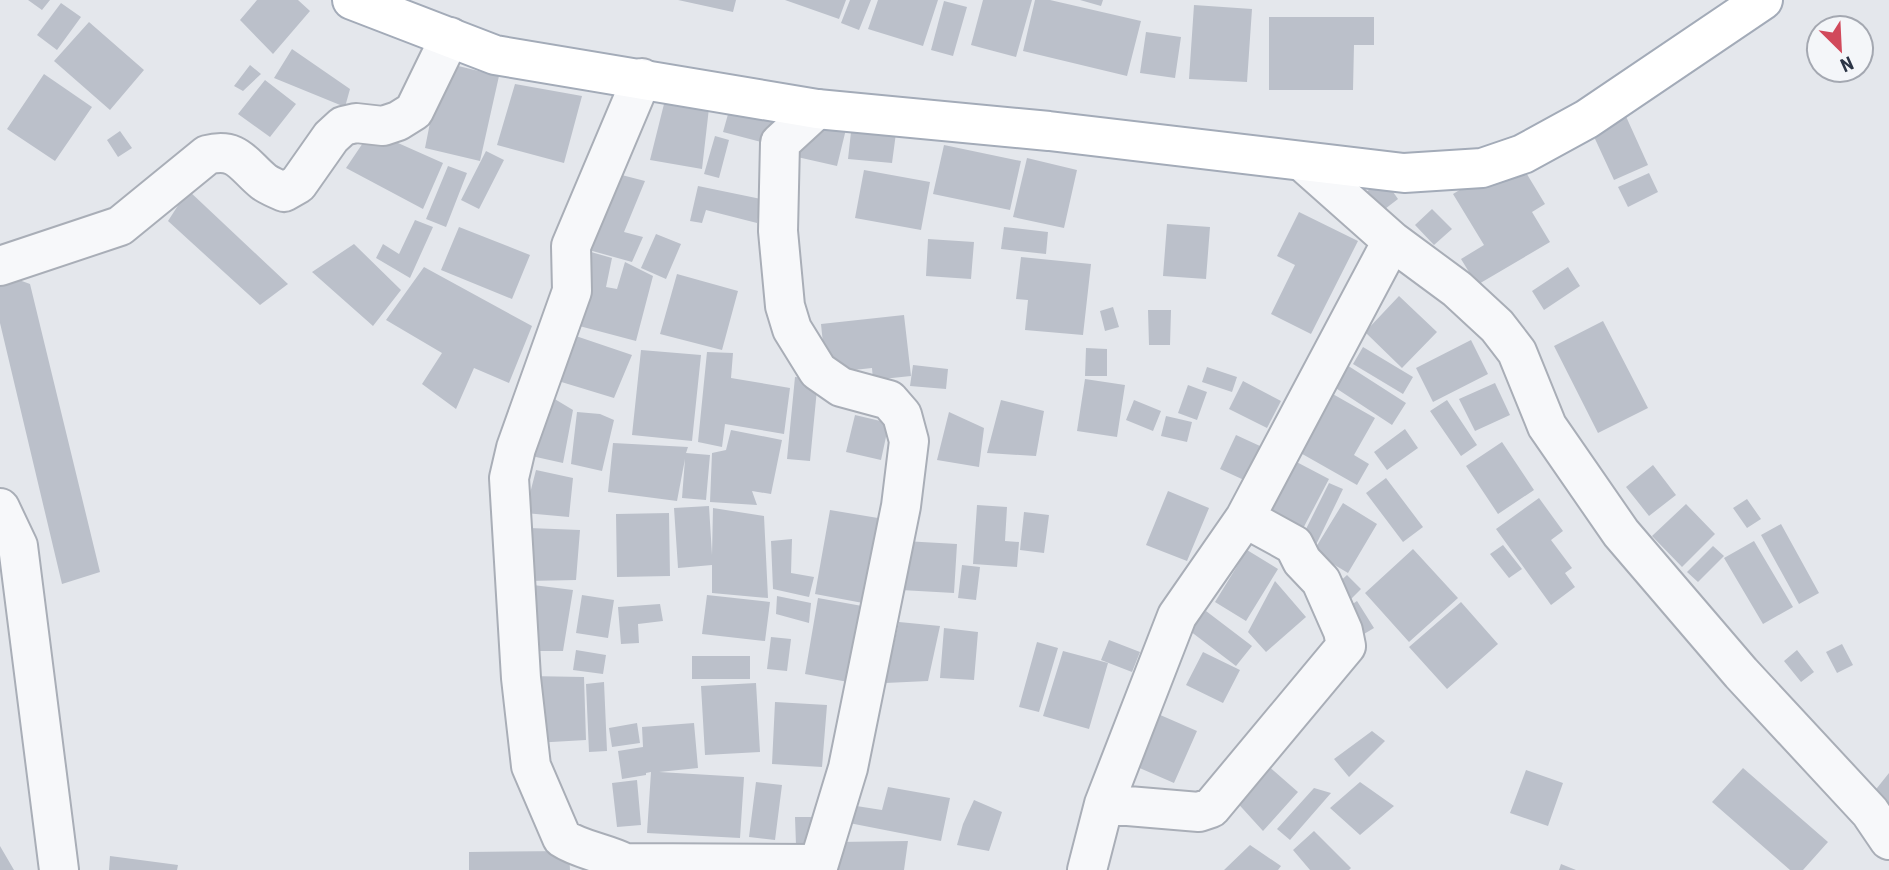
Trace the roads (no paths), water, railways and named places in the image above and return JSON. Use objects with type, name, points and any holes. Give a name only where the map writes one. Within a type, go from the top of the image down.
[{"type":"main road","points":[[352,0],[495,55],[817,109],[1049,131],[1404,173],[1482,168],[1513,157],[1587,119],[1763,0]]},
{"type":"street","points":[[0,266],[120,226],[207,155],[221,151],[235,155],[267,184],[284,192],[298,184],[331,137],[343,126],[356,122],[383,126],[414,111],[450,37]]},
{"type":"street","points":[[642,78],[571,246],[572,291],[516,448],[509,478],[521,678],[531,766],[562,838],[571,844],[609,855],[627,866],[817,867],[848,768],[901,506],[909,440],[902,415],[889,400],[841,387],[818,371],[793,329],[785,306],[778,231],[780,143],[817,109]]},
{"type":"street","points":[[1303,162],[1392,240],[1457,289],[1497,326],[1517,352],[1547,426],[1621,533],[1741,673],[1870,812],[1889,841]]},
{"type":"street","points":[[1087,870],[1104,804],[1177,616],[1245,518],[1392,240]]},
{"type":"street","points":[[0,508],[9,543],[60,870]]},
{"type":"street","points":[[1104,804],[1199,812],[1211,808],[1346,646],[1343,631],[1321,581],[1302,561],[1294,545],[1245,518]]}]
